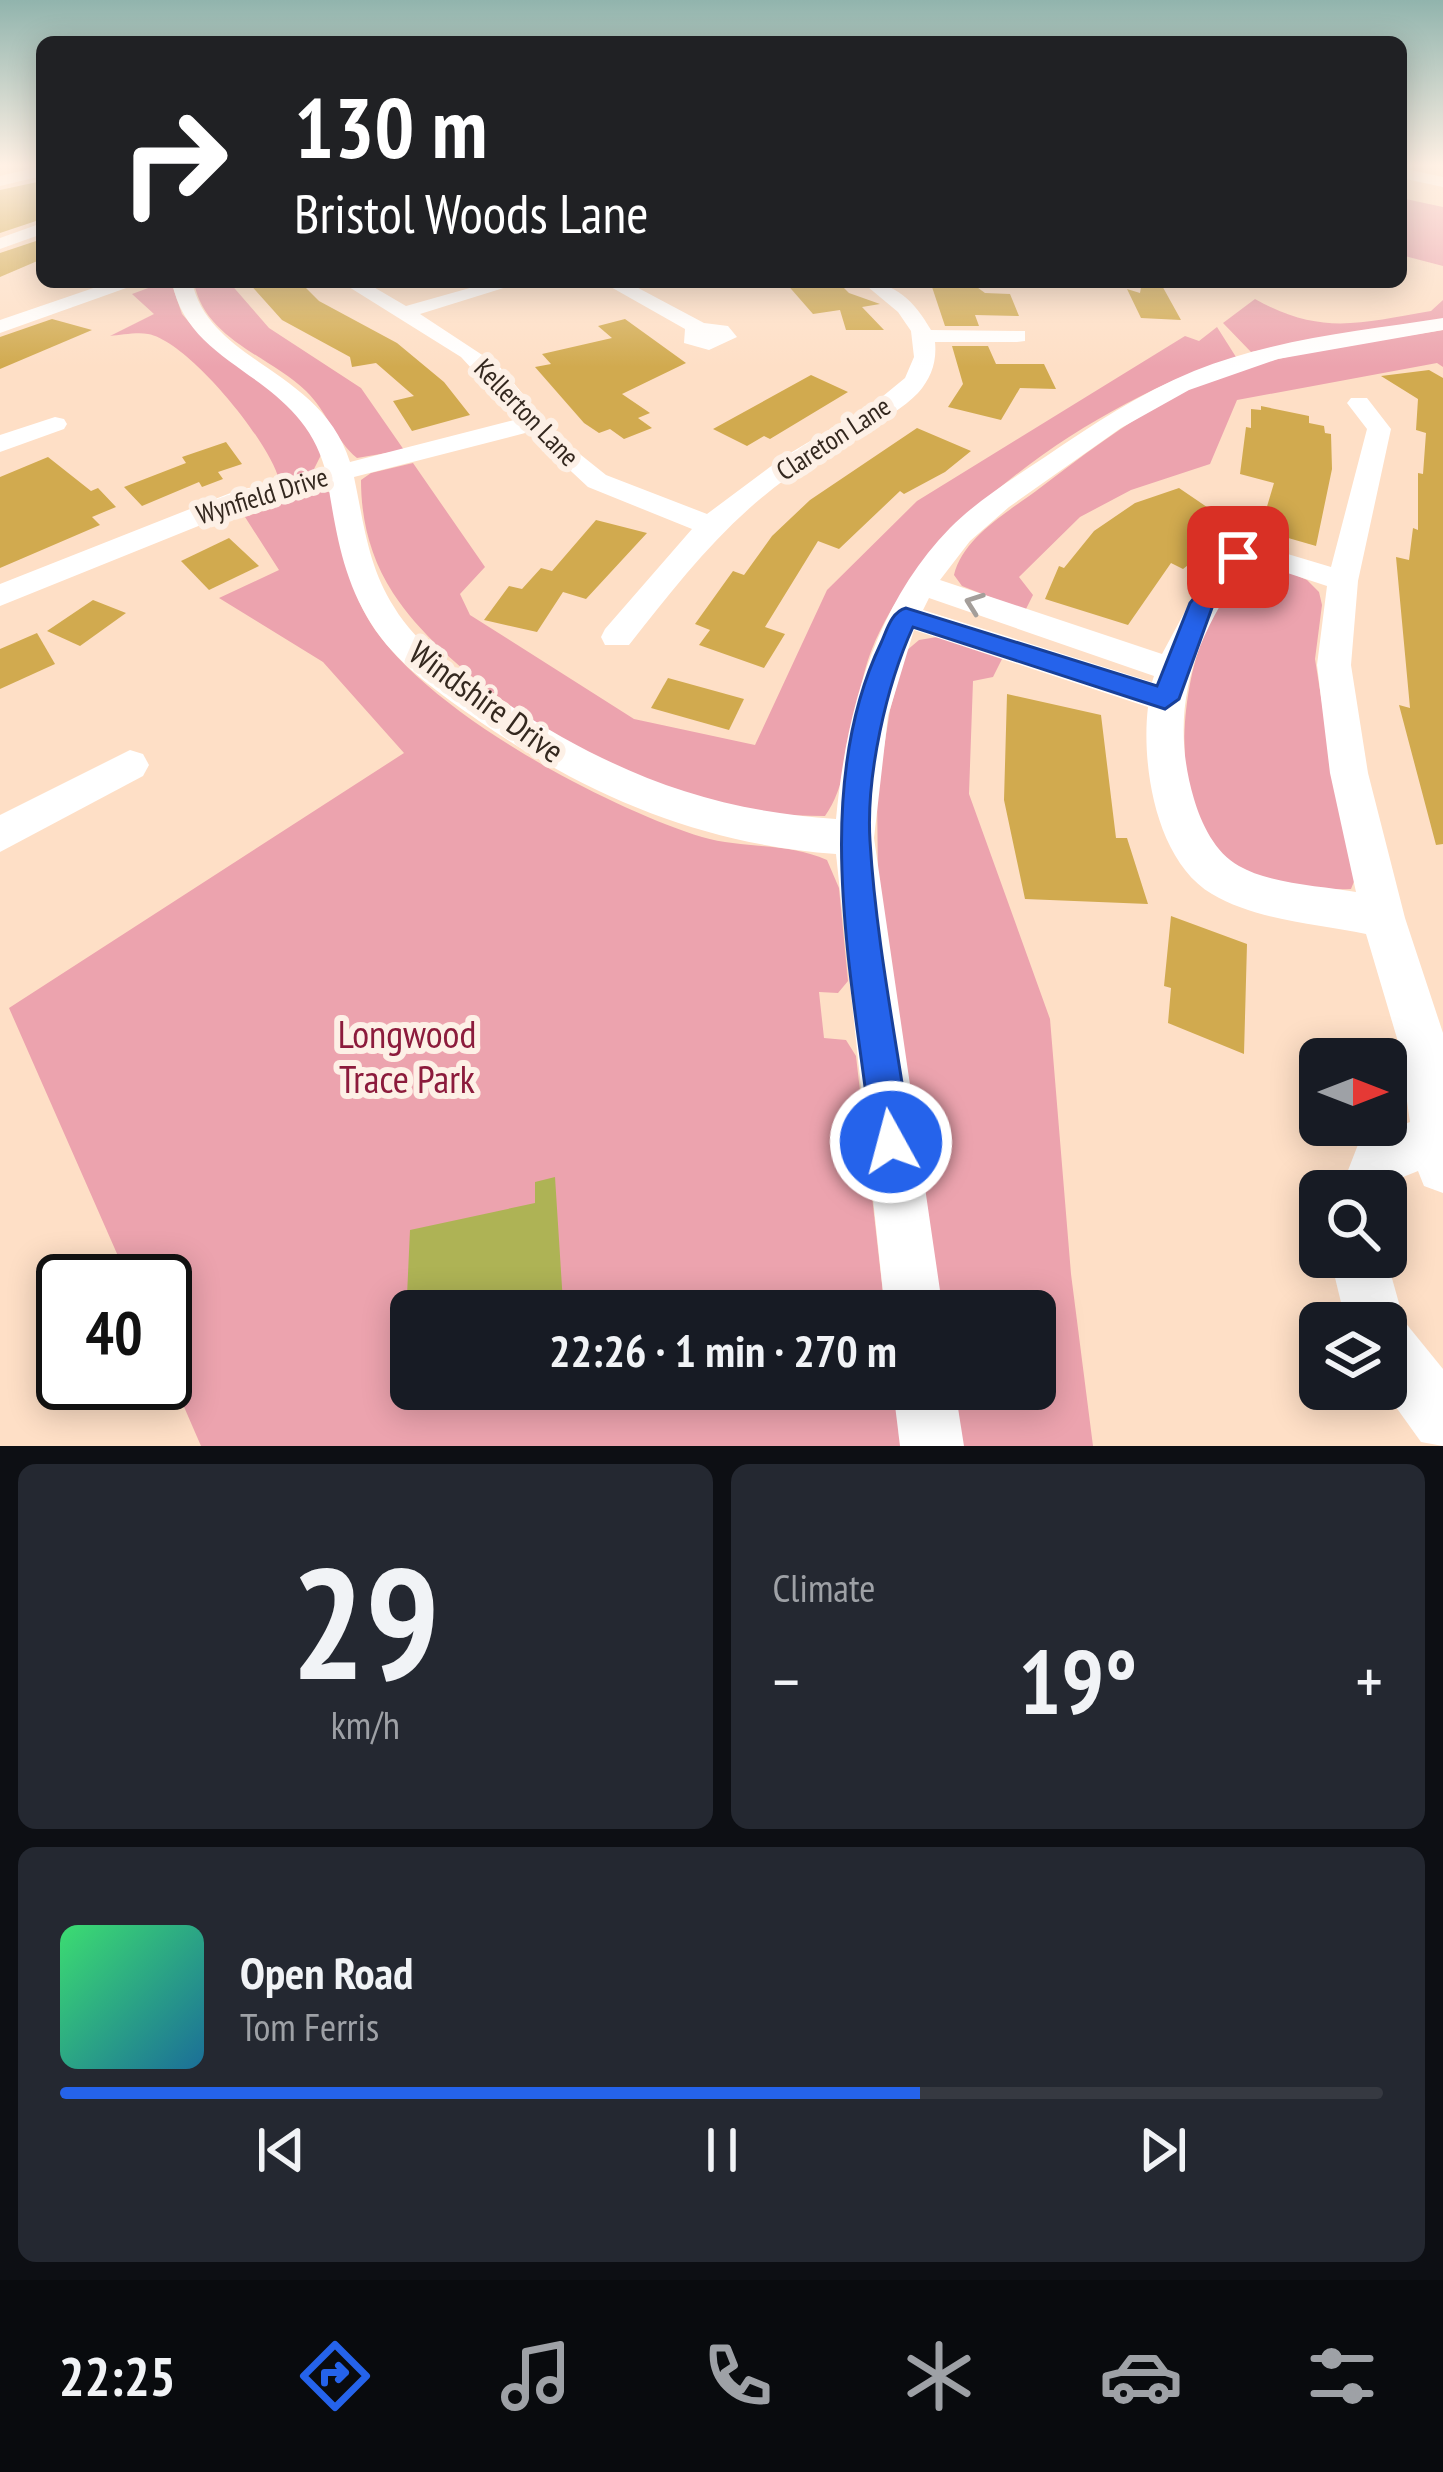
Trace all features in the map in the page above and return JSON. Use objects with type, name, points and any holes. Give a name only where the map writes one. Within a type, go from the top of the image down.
[{"type":"street","points":[[0,244],[30,232]]},
{"type":"street","points":[[0,326],[111,288]]},
{"type":"street","name":"Windshire Drive","points":[[183,288],[184,302],[204,331],[299,398],[319,422],[340,471],[356,560],[380,612],[409,648],[462,691],[590,775],[652,804],[712,822],[790,835],[854,838]]},
{"type":"street","name":"Kellerton Lane","points":[[361,288],[406,312],[490,371],[533,423],[597,481],[711,526]]},
{"type":"street","points":[[406,312],[492,288]]},
{"type":"street","points":[[624,288],[700,329]]},
{"type":"street","points":[[880,288],[906,308],[924,336],[1017,337]]},
{"type":"street","points":[[911,1290],[854,838],[868,721],[882,668],[914,600],[960,535],[1014,491],[1144,401],[1251,359],[1443,324]]},
{"type":"street","name":"Clareton Lane","points":[[616,637],[711,526],[803,454],[892,403],[921,372],[924,336]]},
{"type":"street","points":[[1359,404],[1378,429],[1343,580],[1334,665],[1349,773],[1384,918],[1424,1045],[1440,1152],[1378,1161],[1375,1170]]},
{"type":"street","name":"Wynfield Drive","points":[[0,596],[243,498],[533,423]]},
{"type":"street","points":[[0,444],[55,424]]},
{"type":"street","points":[[1343,580],[1270,558],[1238,557],[1202,603],[1169,684],[1170,787],[1188,844],[1226,882],[1384,918]]},
{"type":"street","points":[[914,600],[1169,684]]},
{"type":"street","points":[[0,835],[130,765]]},
{"type":"street","points":[[1407,1371],[1443,1420]]},
{"type":"street","points":[[927,1410],[932,1446]]},
{"type":"green space","points":[[1407,232],[1443,232],[1443,266],[1407,257]]},
{"type":"green space","points":[[173,288],[182,314],[201,336],[295,407],[322,453],[313,471],[279,480],[244,419],[184,354],[144,333],[110,336],[154,314],[132,294]]},
{"type":"green space","points":[[196,288],[234,288],[269,328],[361,388],[404,450],[357,458],[306,391],[224,332],[200,302]]},
{"type":"green space","points":[[1255,299],[1300,318],[1341,323],[1431,311],[1443,300],[1443,319],[1251,352],[1223,323]]},
{"type":"green space","points":[[1217,327],[1236,357],[1184,376],[1076,433],[1024,468],[933,553],[898,600],[872,649],[841,781],[825,816],[752,812],[698,801],[644,782],[563,740],[483,685],[417,624],[385,580],[369,539],[361,480],[413,463],[485,567],[460,594],[470,615],[634,719],[755,745],[827,590],[917,501],[1185,336],[1199,341]]},
{"type":"green space","points":[[1443,330],[1443,367],[1437,363],[1237,400],[1210,464],[1131,490],[1080,517],[1019,577],[1033,595],[1025,611],[962,586],[954,575],[966,549],[999,517],[1120,429],[1174,397],[1271,361]]},
{"type":"green space","name":"Longwood Trace Park","points":[[313,486],[334,494],[359,601],[381,638],[459,711],[561,775],[661,822],[718,841],[796,850],[827,860],[839,888],[848,981],[838,993],[819,992],[824,1038],[846,1040],[856,1056],[883,1290],[390,1290],[390,1410],[897,1410],[901,1446],[201,1446],[185,1410],[192,1410],[192,1254],[117,1254],[9,1008],[404,753],[323,662],[219,598],[279,570],[245,517],[281,505],[280,494]]},
{"type":"green space","points":[[1259,565],[1275,566],[1307,580],[1319,592],[1322,605],[1315,659],[1336,791],[1357,874],[1351,889],[1286,884],[1226,861],[1204,835],[1190,798],[1187,707],[1196,660],[1211,619],[1232,585]]},
{"type":"green space","points":[[943,636],[1004,655],[993,677],[973,681],[969,794],[1050,1019],[1071,1274],[1093,1446],[961,1446],[956,1410],[1056,1410],[1056,1290],[938,1290],[878,879],[877,791],[890,710],[906,651],[919,640]]},
{"type":"shaded area","points":[[555,1177],[562,1290],[407,1290],[410,1230],[535,1203],[535,1182]]},
{"type":"building","points":[[36,241],[36,262],[0,277],[0,253]]},
{"type":"building","points":[[253,288],[306,288],[319,301],[397,343],[444,382],[470,415],[412,431],[393,401],[414,396],[376,363],[352,367],[350,357],[282,320]]},
{"type":"building","points":[[790,288],[844,288],[880,304],[862,307],[884,330],[846,330],[840,310],[813,314]]},
{"type":"building","points":[[932,288],[1010,294],[1019,316],[975,315],[979,326],[945,326]]},
{"type":"building","points":[[1141,288],[1163,288],[1181,320],[1141,318],[1127,289],[1140,293]]},
{"type":"building","points":[[52,319],[92,330],[0,369],[0,337]]},
{"type":"building","points":[[625,319],[686,363],[622,394],[650,413],[638,418],[652,428],[624,439],[610,429],[599,433],[584,423],[535,367],[551,364],[542,354],[612,338],[598,326]]},
{"type":"building","points":[[952,346],[988,346],[996,364],[1044,364],[1056,389],[1020,388],[1001,420],[948,407],[963,384]]},
{"type":"building","points":[[1429,370],[1443,378],[1443,844],[1436,845],[1399,705],[1410,708],[1396,557],[1409,560],[1413,528],[1418,530],[1418,473],[1423,474],[1426,433],[1416,430],[1418,399],[1381,376]]},
{"type":"building","points":[[811,375],[848,392],[770,439],[764,436],[747,446],[713,429]]},
{"type":"building","points":[[1261,406],[1309,416],[1309,423],[1324,426],[1325,433],[1331,434],[1332,469],[1316,546],[1260,530],[1274,483],[1240,474],[1251,409],[1261,410]]},
{"type":"building","points":[[917,428],[971,451],[945,472],[904,494],[900,491],[839,549],[818,541],[765,627],[785,634],[764,668],[699,645],[710,630],[695,624],[733,571],[744,575],[772,536],[810,500]]},
{"type":"building","points":[[226,442],[242,464],[218,472],[223,479],[202,487],[199,482],[142,506],[124,487],[186,463],[182,457]]},
{"type":"building","points":[[48,457],[91,491],[98,488],[116,507],[92,517],[100,525],[0,568],[0,477]]},
{"type":"building","points":[[1179,488],[1245,533],[1215,544],[1183,569],[1171,563],[1128,625],[1045,599],[1059,566],[1064,568],[1094,531],[1135,503]]},
{"type":"building","points":[[596,520],[647,533],[586,599],[563,592],[537,632],[484,620],[509,586],[522,589],[541,568],[552,571]]},
{"type":"building","points":[[229,538],[259,566],[209,590],[181,561]]},
{"type":"building","points":[[93,600],[126,613],[80,646],[47,631]]},
{"type":"building","points":[[37,633],[55,664],[0,689],[0,649]]},
{"type":"building","points":[[668,678],[744,699],[729,730],[651,708]]},
{"type":"building","points":[[1007,694],[1101,715],[1116,838],[1127,838],[1148,904],[1025,899],[1004,800]]},
{"type":"building","points":[[1171,916],[1247,944],[1244,1054],[1168,1023],[1171,988],[1164,986]]},
{"type":"route","points":[[891,1142],[854,838],[868,721],[882,668],[906,616],[1165,699],[1202,603],[1238,557]]}]
